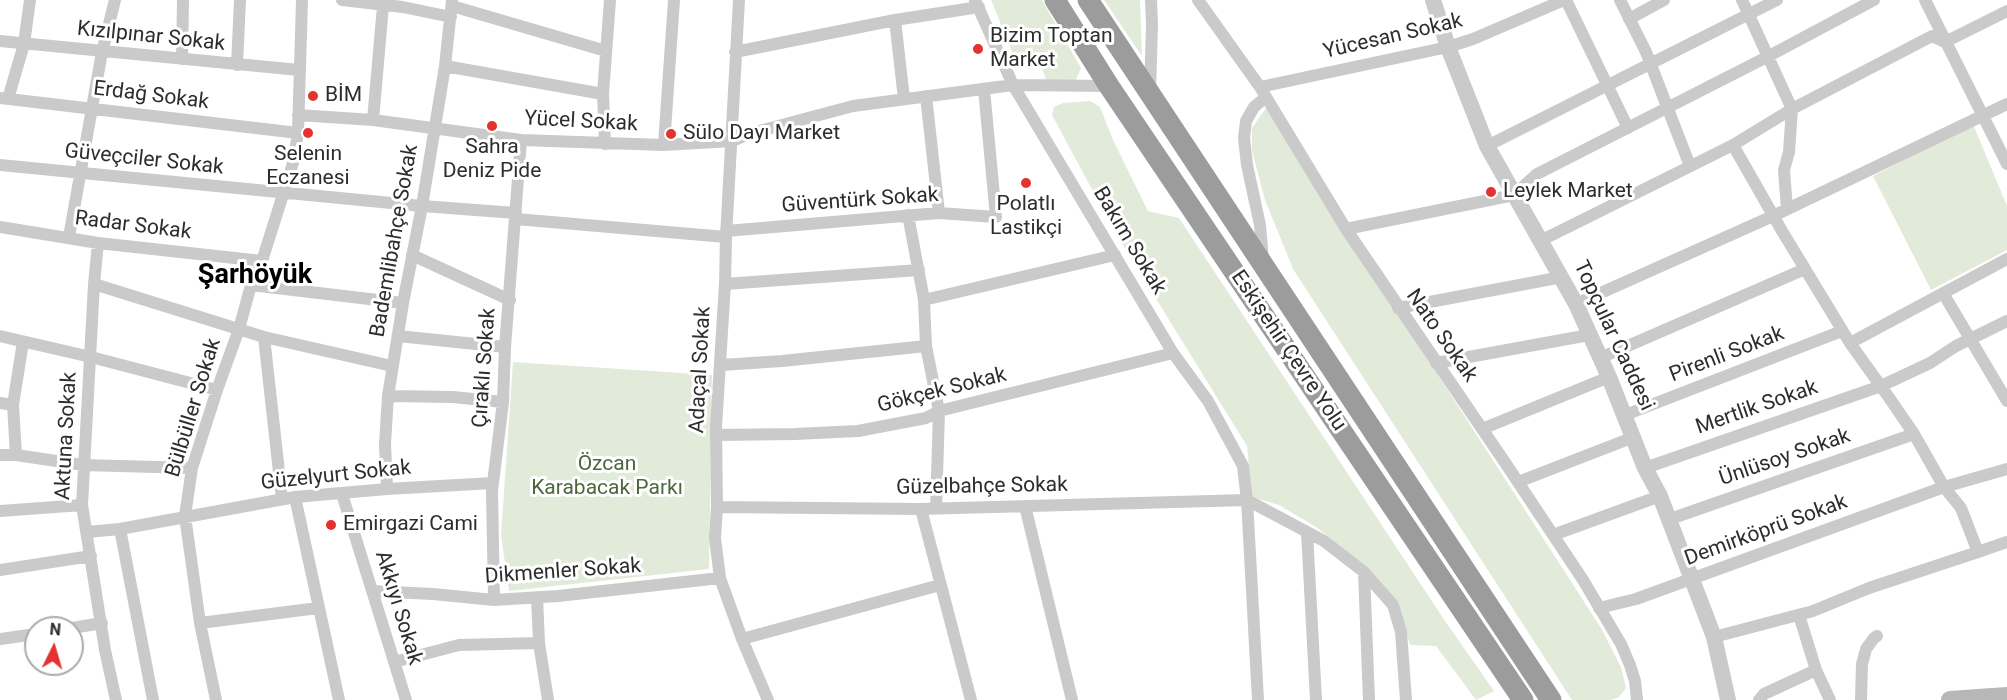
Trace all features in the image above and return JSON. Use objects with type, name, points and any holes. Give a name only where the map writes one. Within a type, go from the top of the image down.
[{"type":"highway","name":"Eskişehir Çevre Yolu","points":[[1054,0],[1109,86],[1521,697]]},
{"type":"highway","name":"Eskişehir Çevre Yolu","points":[[1088,0],[1548,696]]},
{"type":"main road","points":[[1950,700],[2007,696]]},
{"type":"street","points":[[4,98],[24,44],[30,0]]},
{"type":"street","points":[[69,237],[102,52],[115,0]]},
{"type":"street","points":[[182,59],[183,0]]},
{"type":"street","points":[[237,65],[240,0]]},
{"type":"street","name":"Bülbüller Sokak","points":[[216,700],[200,623],[185,516],[192,468],[239,329],[251,285],[262,261],[285,193],[293,163],[298,133],[302,0]]},
{"type":"street","points":[[342,0],[383,6],[404,4],[451,8],[606,51]]},
{"type":"street","points":[[605,144],[603,94],[610,0]]},
{"type":"street","points":[[664,145],[675,0]]},
{"type":"street","name":"Adaçal Sokak","points":[[739,0],[716,435],[715,538],[720,578],[742,639],[768,700]]},
{"type":"street","points":[[1150,96],[1151,0]]},
{"type":"street","name":"Nato Sokak","points":[[1198,0],[1263,92],[1346,229],[1518,482],[1599,608],[1630,665],[1637,700]]},
{"type":"street","name":"Topçular Caddesi","points":[[1433,0],[1487,146],[1576,304],[1609,377],[1645,468],[1670,519],[1714,637],[1728,700]]},
{"type":"street","points":[[1565,0],[1628,128]]},
{"type":"street","name":"Yücesan Sokak","points":[[1263,92],[1449,47],[1565,0]]},
{"type":"street","points":[[1620,0],[1650,64],[1690,166]]},
{"type":"street","points":[[1629,19],[1664,0]]},
{"type":"street","points":[[1742,0],[1792,109],[1789,152],[1784,170],[1787,209]]},
{"type":"street","points":[[1487,146],[1777,0]]},
{"type":"street","points":[[1346,229],[1514,195],[1537,174],[1767,57],[1873,0]]},
{"type":"street","points":[[1925,0],[2007,164]]},
{"type":"street","points":[[735,52],[977,3]]},
{"type":"street","name":"Bakım Sokak","points":[[977,3],[1013,85],[1173,353],[1208,400],[1243,466],[1247,500],[1258,700]]},
{"type":"street","points":[[373,120],[383,6]]},
{"type":"street","name":"Bademlibahçe Sokak","points":[[387,489],[385,444],[388,396],[402,303],[422,206],[445,66],[451,8]]},
{"type":"street","points":[[1945,42],[2007,11]]},
{"type":"street","points":[[895,20],[904,99]]},
{"type":"street","points":[[1542,240],[1733,145],[1792,109],[1932,36],[1945,42]]},
{"type":"street","name":"Kızılpınar Sokak","points":[[0,41],[299,70]]},
{"type":"street","points":[[445,66],[603,94]]},
{"type":"street","name":"Yücel Sokak","points":[[298,115],[373,120],[521,140],[664,145],[732,141],[752,133],[853,106],[926,96],[1013,85],[1109,86]]},
{"type":"street","name":"Güventürk Sokak","points":[[516,216],[726,234],[939,213],[996,217],[984,89]]},
{"type":"street","points":[[1263,92],[1246,121],[1244,138],[1247,165],[1260,225],[1263,263]]},
{"type":"street","points":[[926,96],[939,213]]},
{"type":"street","name":"Erdağ Sokak","points":[[4,98],[298,133]]},
{"type":"street","points":[[1576,304],[1773,216],[2007,104]]},
{"type":"street","name":"Çıraklı Sokak","points":[[494,600],[493,483],[503,402],[521,140]]},
{"type":"street","points":[[1733,145],[1842,331],[1914,434],[1944,487],[1961,508],[1978,552]]},
{"type":"street","name":"Güveçciler Sokak","points":[[0,165],[516,216]]},
{"type":"street","points":[[908,215],[924,300],[926,346],[939,411],[936,509]]},
{"type":"street","name":"Radar Sokak","points":[[0,226],[98,243],[262,261]]},
{"type":"street","name":"Aktuna Sokak","points":[[98,243],[82,505],[105,651],[116,700]]},
{"type":"street","points":[[412,255],[510,300]]},
{"type":"street","points":[[924,300],[1115,255]]},
{"type":"street","points":[[1850,343],[2007,259]]},
{"type":"street","points":[[1600,358],[1805,269]]},
{"type":"street","points":[[725,284],[919,270]]},
{"type":"street","points":[[1398,308],[1562,277]]},
{"type":"street","points":[[94,284],[264,337],[393,366]]},
{"type":"street","points":[[251,285],[402,303]]},
{"type":"street","points":[[1943,293],[2007,401]]},
{"type":"street","name":"Mertlik Sokak","points":[[1645,468],[1881,386],[1930,363],[1946,352],[2007,321]]},
{"type":"street","name":"Pirenli Sokak","points":[[1625,416],[1842,331]]},
{"type":"street","points":[[1437,363],[1589,335]]},
{"type":"street","points":[[0,336],[217,390]]},
{"type":"street","points":[[398,336],[505,347]]},
{"type":"street","points":[[264,337],[289,498],[339,700]]},
{"type":"street","points":[[16,455],[6,404],[23,342]]},
{"type":"street","points":[[721,365],[926,346]]},
{"type":"street","name":"Gökçek Sokak","points":[[716,435],[858,431],[926,418],[939,411],[1173,353]]},
{"type":"street","points":[[1482,429],[1609,377]]},
{"type":"street","points":[[388,396],[453,397],[503,402]]},
{"type":"street","name":"Ünlüsoy Sokak","points":[[1670,519],[1914,434]]},
{"type":"street","points":[[1518,482],[1634,437]]},
{"type":"street","points":[[0,455],[16,455],[83,465],[192,468]]},
{"type":"street","name":"Demirköprü Sokak","points":[[1599,608],[1636,599],[1944,487],[2007,469]]},
{"type":"street","name":"Güzelyurt Sokak","points":[[87,532],[120,529],[289,498],[493,483]]},
{"type":"street","name":"Akkıyı Sokak","points":[[342,494],[406,700]]},
{"type":"street","points":[[1553,535],[1660,496]]},
{"type":"street","points":[[1247,500],[1324,541],[1364,572],[1393,605],[1401,632],[1406,700]]},
{"type":"street","name":"Güzelbahçe Sokak","points":[[717,507],[936,509],[1247,500]]},
{"type":"street","points":[[0,511],[82,505]]},
{"type":"street","points":[[1024,506],[1072,700]]},
{"type":"street","points":[[921,509],[971,700]]},
{"type":"street","points":[[120,529],[153,700]]},
{"type":"street","points":[[1307,532],[1316,700]]},
{"type":"street","points":[[1714,637],[1799,615],[2007,542]]},
{"type":"street","points":[[0,570],[91,556]]},
{"type":"street","points":[[1364,572],[1369,700]]},
{"type":"street","name":"Dikmenler Sokak","points":[[372,591],[494,600],[720,578]]},
{"type":"street","points":[[742,639],[940,585]]},
{"type":"street","points":[[537,597],[539,643],[548,700]]},
{"type":"street","points":[[200,623],[318,608]]},
{"type":"street","points":[[1799,615],[1816,670],[1830,700]]},
{"type":"street","points":[[84,626],[102,623]]},
{"type":"street","points":[[0,639],[24,636]]},
{"type":"street","points":[[1861,700],[1866,649],[1877,636]]},
{"type":"street","points":[[394,662],[459,645],[539,643]]},
{"type":"street","points":[[1759,700],[1764,694],[1816,670]]},
{"type":"green space","points":[[991,0],[1042,0],[1081,68],[1075,82],[1047,82],[1038,57],[1017,64]]},
{"type":"green space","points":[[1104,0],[1140,0],[1142,56]]},
{"type":"green space","points":[[1090,101],[1100,107],[1113,140],[1148,211],[1179,218],[1445,621],[1494,691],[1476,700],[1436,646],[1410,645],[1397,603],[1371,571],[1316,527],[1279,505],[1252,497],[1247,446],[1116,234],[1052,115],[1054,107],[1063,103]]},
{"type":"green space","points":[[1266,108],[1601,628],[1621,667],[1626,688],[1619,697],[1611,700],[1572,700],[1293,269],[1265,200],[1252,151],[1252,128]]},
{"type":"green space","points":[[1973,124],[2007,206],[2007,250],[1931,290],[1873,176]]},
{"type":"green space","name":"Özcan Karabacak Parkı","points":[[513,362],[712,375],[709,569],[509,591],[501,535]]},
{"type":"place","name":"Bizim Toptan Market","points":[[978,49]]},
{"type":"place","name":"BİM","points":[[313,96]]},
{"type":"place","name":"Sahra Deniz Pide","points":[[492,126]]},
{"type":"place","name":"Selenin Eczanesi","points":[[308,133]]},
{"type":"place","name":"Sülo Dayı Market","points":[[671,134]]},
{"type":"place","name":"Polatlı Lastikçi","points":[[1026,183]]},
{"type":"place","name":"Leylek Market","points":[[1491,192]]},
{"type":"place","name":"Emirgazi Cami","points":[[331,525]]},
{"type":"district","name":"Şarhöyük","points":[[255,276]]}]
